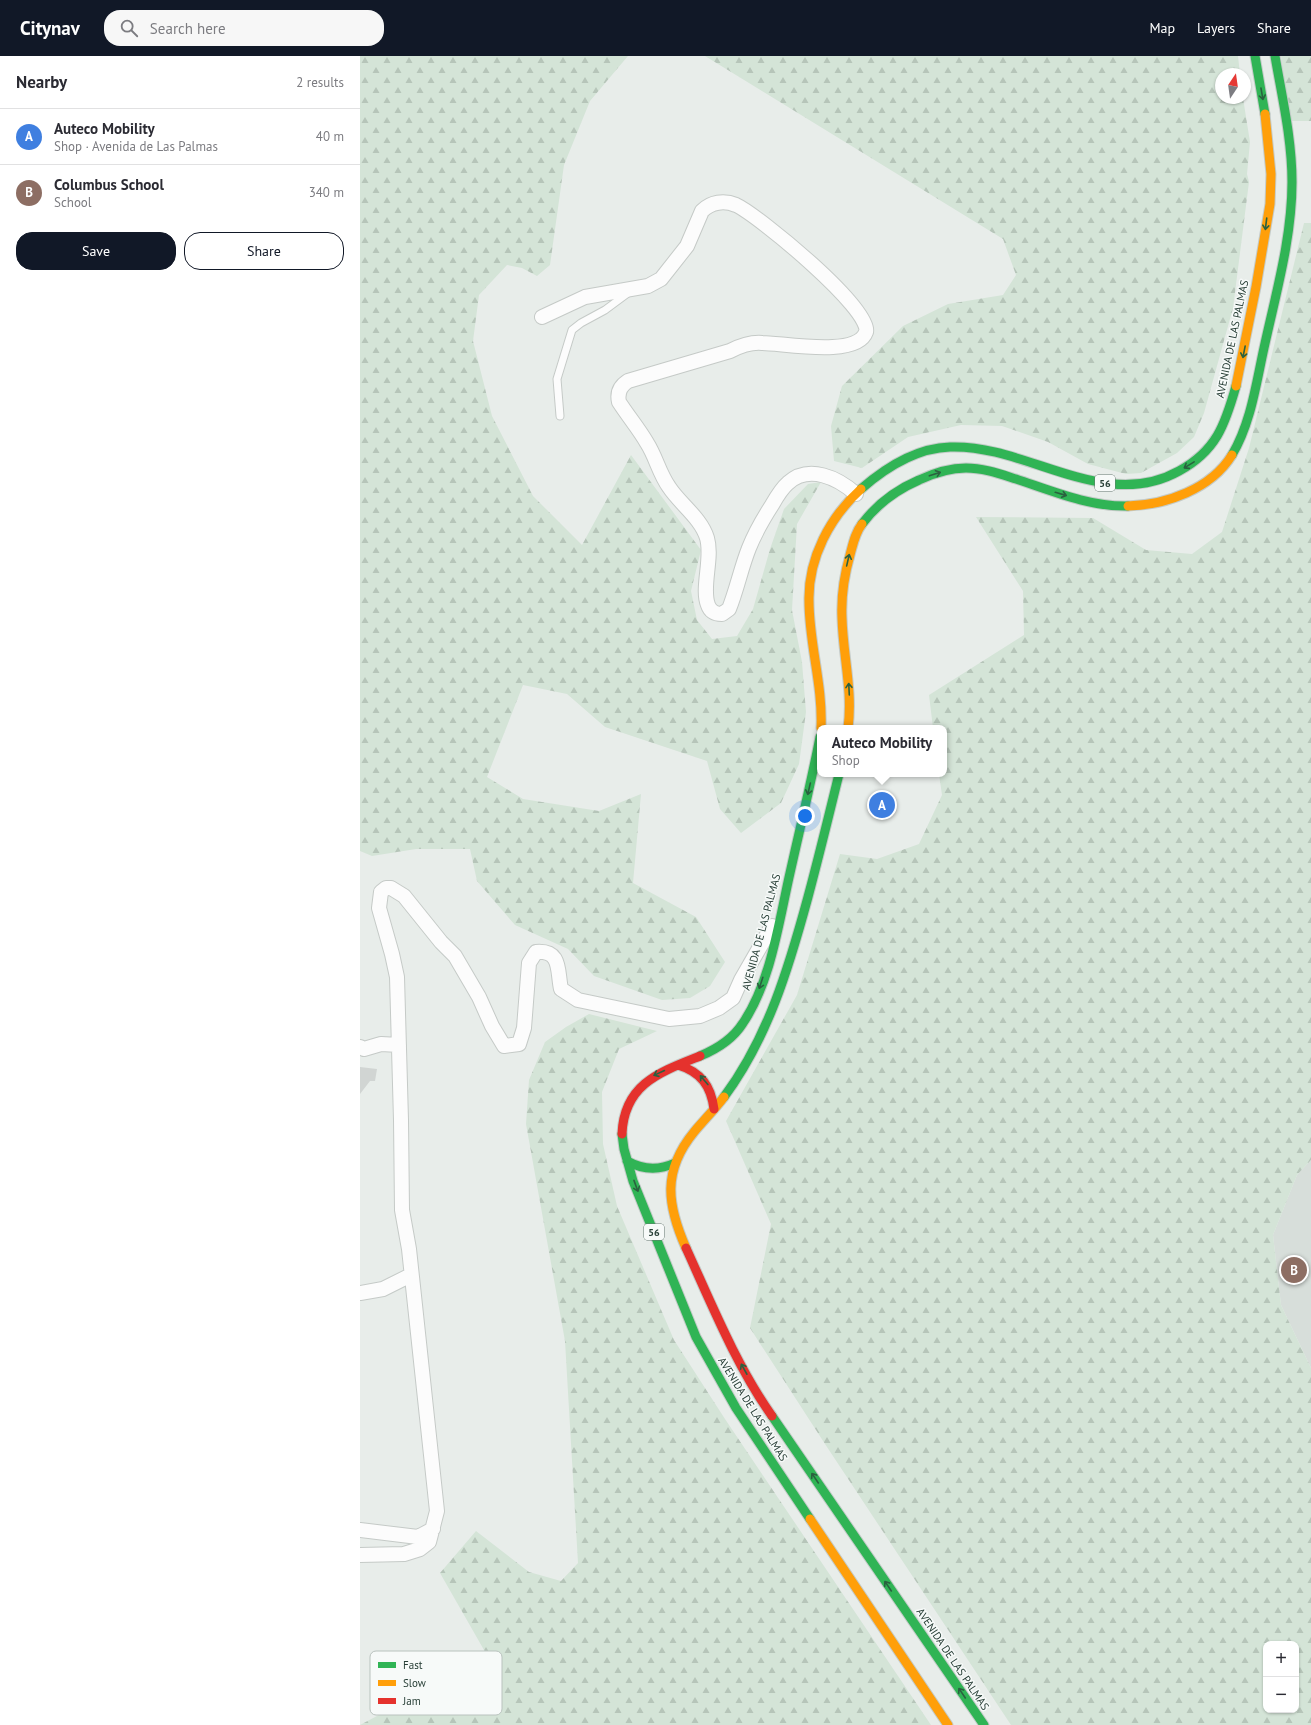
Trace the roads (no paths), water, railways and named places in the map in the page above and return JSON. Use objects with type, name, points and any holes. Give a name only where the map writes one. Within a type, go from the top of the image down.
[{"type":"main road","name":"AVENIDA DE LAS PALMAS","points":[[821,725],[821,694],[809,608],[810,585],[814,562],[823,538],[837,514],[874,477],[919,452],[953,445],[992,449],[1085,480],[1114,484],[1143,485],[1172,475],[1195,461],[1216,439],[1233,399],[1242,360],[1258,281],[1268,206],[1271,176],[1264,106],[1255,56]]},
{"type":"main road","name":"56","points":[[848,725],[850,696],[842,619],[843,588],[847,563],[853,540],[862,522],[882,501],[902,487],[924,477],[944,471],[967,468],[1000,474],[1057,493],[1094,503],[1123,507],[1144,506],[1162,502],[1202,485],[1225,465],[1238,444],[1248,415],[1286,244],[1292,200],[1291,159],[1275,56]]},
{"type":"main road","name":"AVENIDA DE LAS PALMAS","points":[[817,751],[782,909],[757,995],[742,1026],[731,1039],[716,1050],[654,1074],[643,1084],[633,1095],[627,1107],[623,1123],[623,1148],[691,1326],[710,1364],[736,1408],[948,1725]]},
{"type":"main road","name":"AVENIDA DE LAS PALMAS","points":[[838,777],[816,870],[787,972],[772,1012],[747,1062],[736,1080],[714,1109],[690,1136],[675,1163],[670,1196],[673,1213],[679,1232],[734,1351],[758,1396],[984,1725]]},
{"type":"main road","points":[[678,1065],[695,1071],[708,1085],[713,1096],[714,1109]]},
{"type":"main road","points":[[627,1161],[642,1168],[651,1169],[668,1167],[675,1163]]},
{"type":"street","points":[[542,317],[585,297],[648,286],[661,279],[671,269],[687,246],[702,211],[706,207],[716,203],[729,203],[742,209],[797,250],[834,285],[866,324],[865,333],[860,340],[843,345],[830,348],[752,343],[628,381],[621,387],[618,397],[619,402],[648,443],[668,486],[695,517],[707,535],[710,546],[706,597],[707,604],[712,612],[722,614],[729,609],[755,534],[768,510],[789,481],[803,475],[817,474],[835,479],[846,485],[856,494]]},
{"type":"street","points":[[360,1555],[404,1554],[420,1549],[429,1542],[434,1529],[437,1511],[409,1249],[402,1210],[397,977],[379,908],[381,892],[386,888],[396,890],[404,896],[441,942],[455,956],[476,991],[492,1026],[504,1046],[519,1044],[524,1028],[529,963],[536,952],[544,952],[552,955],[558,963],[562,989],[578,1000],[669,1019],[700,1016],[719,1008],[733,998],[741,980],[782,909]]},
{"type":"street","points":[[360,1047],[364,1049],[380,1044],[399,1045]]},
{"type":"street","points":[[360,1293],[383,1289],[411,1275]]},
{"type":"street","points":[[360,1530],[418,1537],[434,1529]]},
{"type":"lane","points":[[560,416],[557,379],[572,330],[581,323],[605,310],[633,289]]},
{"type":"place","name":"Auteco Mobility","points":[[882,805]]},
{"type":"place","name":"Columbus School","points":[[1294,1270]]}]
